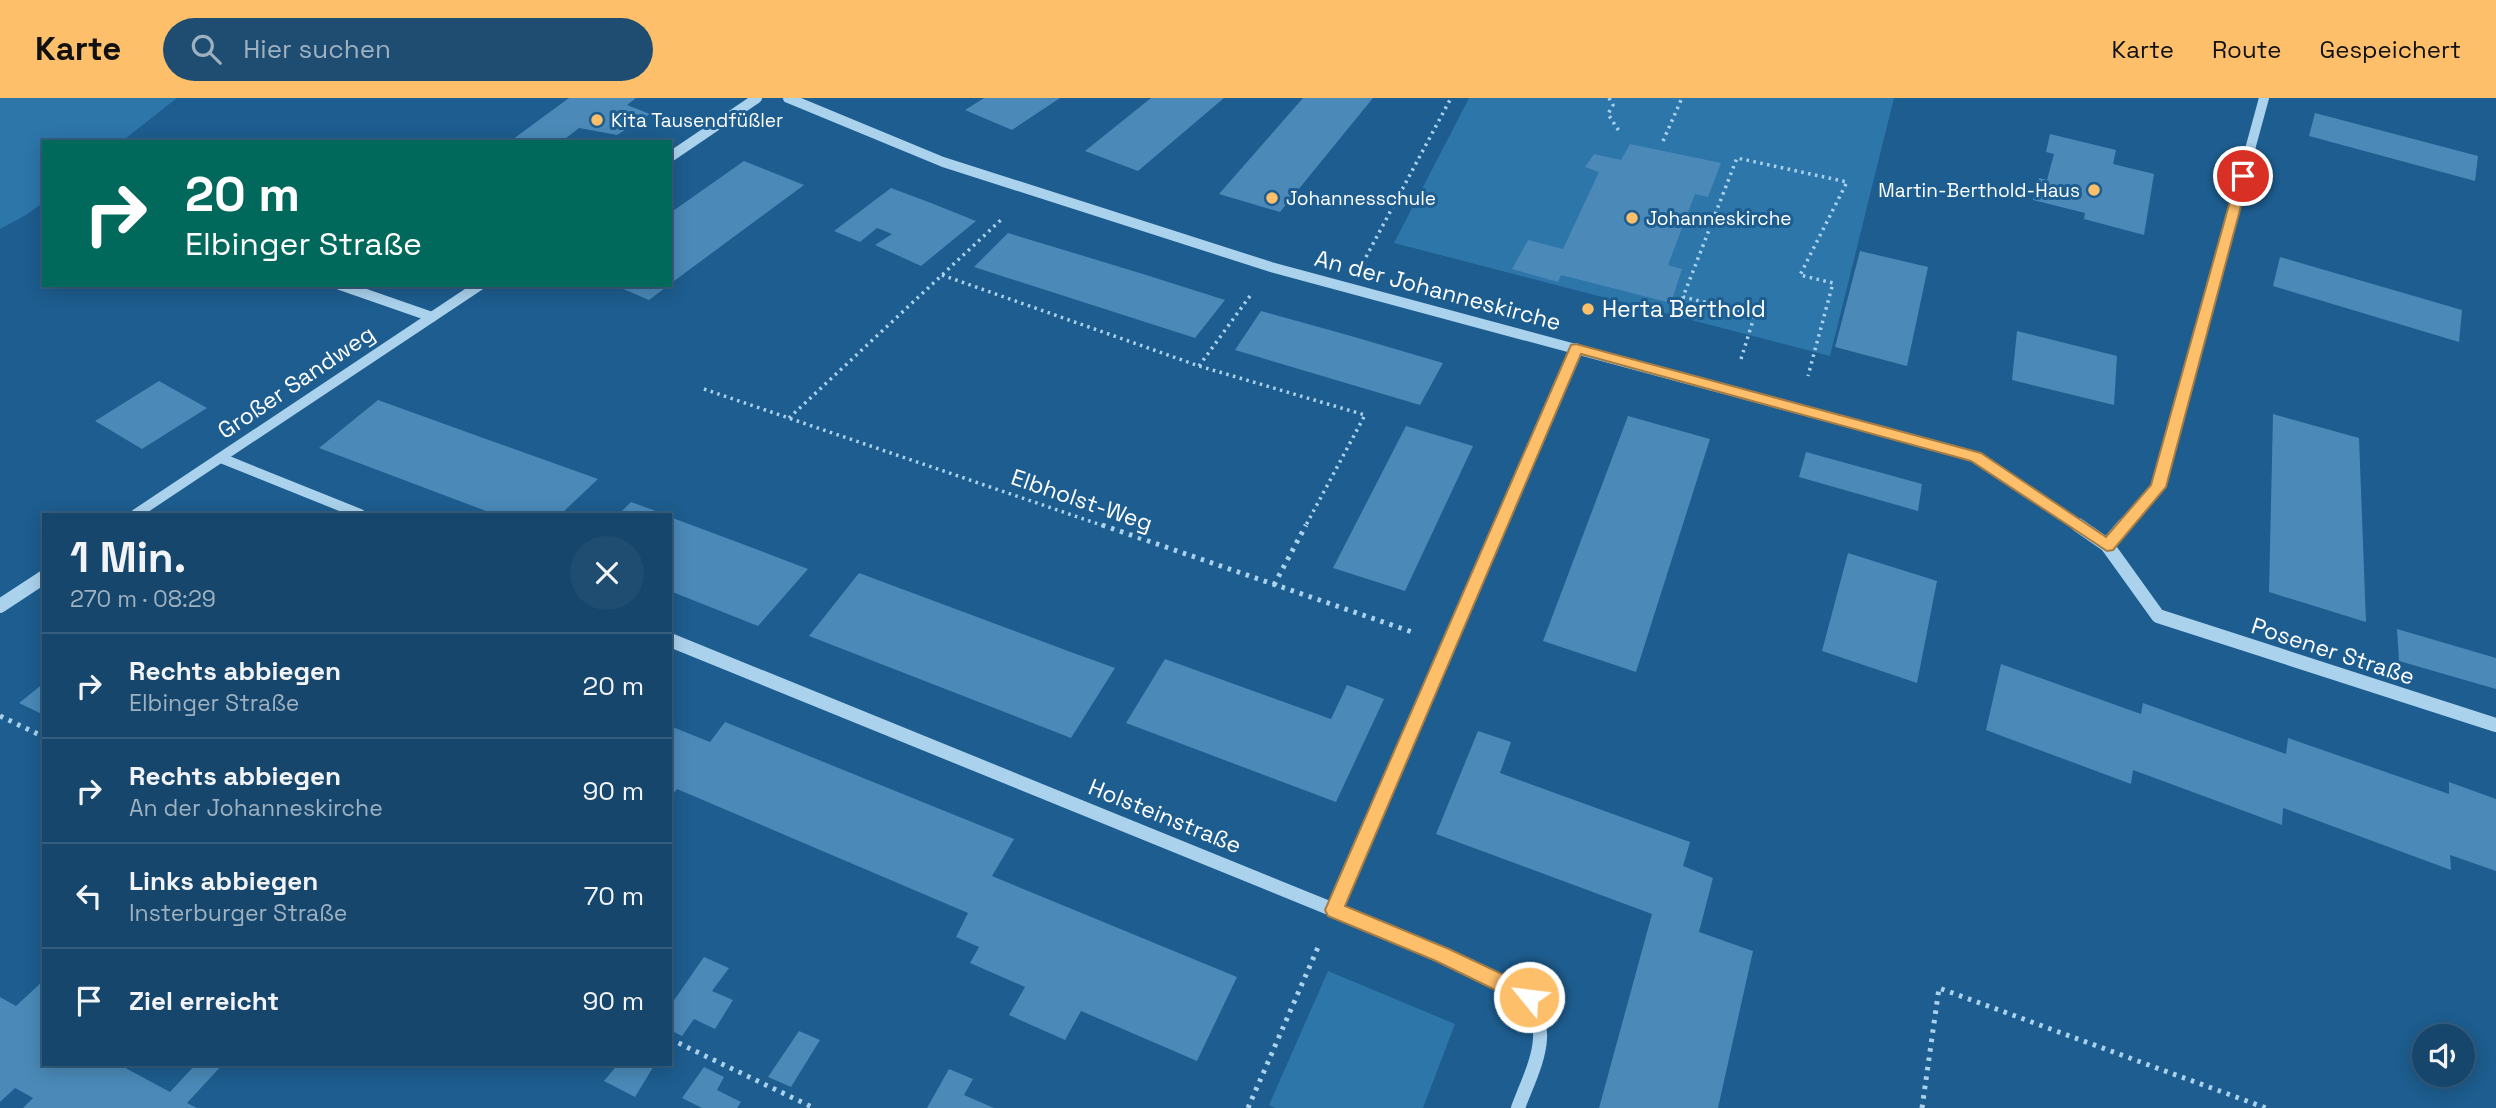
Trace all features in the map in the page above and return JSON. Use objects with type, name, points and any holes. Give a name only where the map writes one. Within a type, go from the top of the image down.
[{"type":"street","points":[[672,156],[757,98]]},
{"type":"street","name":"An der Johanneskirche","points":[[788,98],[943,162],[1271,267],[1976,457],[2107,545]]},
{"type":"street","points":[[2158,616],[2107,545],[2158,487],[2264,98]]},
{"type":"street","points":[[346,287],[432,317]]},
{"type":"street","name":"Großer Sandweg","points":[[138,513],[477,287]]},
{"type":"street","points":[[1334,910],[1576,348]]},
{"type":"street","points":[[221,458],[358,513]]},
{"type":"street","points":[[0,606],[42,578]]},
{"type":"street","name":"Posener Straße","points":[[2158,616],[2496,725]]},
{"type":"street","name":"Holsteinstraße","points":[[672,641],[1443,955],[1529,997],[1540,1013],[1542,1027],[1518,1108]]},
{"type":"path","points":[[1349,288],[1451,98]]},
{"type":"path","points":[[1609,98],[1613,104],[1608,114],[1619,131]]},
{"type":"path","points":[[1663,141],[1682,98]]},
{"type":"path","points":[[1732,390],[1755,314],[1682,297],[1737,158],[1847,182],[1800,275],[1833,283],[1799,408]]},
{"type":"path","points":[[789,418],[1031,192]]},
{"type":"path","points":[[1199,366],[1271,267]]},
{"type":"path","points":[[942,275],[1199,366],[1365,415],[1275,585]]},
{"type":"path","name":"Elbholst-Weg","points":[[704,389],[1448,644]]},
{"type":"path","points":[[0,716],[42,736]]},
{"type":"path","points":[[1248,1108],[1334,910]]},
{"type":"path","points":[[1922,1108],[1939,988],[2266,1108]]},
{"type":"path","points":[[672,1040],[814,1108]]},
{"type":"shaded area","points":[[0,98],[177,98],[124,140],[42,140],[42,203],[0,229]]},
{"type":"shaded area","points":[[1469,98],[1894,98],[1830,356],[1394,243]]},
{"type":"shaded area","points":[[1328,971],[1455,1024],[1423,1108],[1275,1108],[1269,1105]]},
{"type":"building","points":[[569,98],[636,98],[627,105],[650,114],[617,135],[579,128],[564,140],[512,140]]},
{"type":"building","points":[[984,98],[1060,98],[1012,130],[965,110]]},
{"type":"building","points":[[1151,98],[1224,98],[1138,171],[1085,151]]},
{"type":"building","points":[[1303,98],[1373,98],[1280,212],[1219,194]]},
{"type":"building","points":[[2315,113],[2478,156],[2475,181],[2309,136]]},
{"type":"building","name":"Martin-Berthold-Haus","points":[[2050,134],[2116,150],[2113,164],[2154,174],[2144,235],[2084,219],[2085,213],[2033,200],[2039,178],[2047,180],[2054,154],[2046,152]]},
{"type":"building","name":"Johanneskirche","points":[[1630,144],[1721,163],[1708,197],[1695,194],[1668,265],[1682,269],[1671,303],[1561,275],[1558,282],[1512,269],[1528,240],[1563,249],[1599,172],[1585,167],[1594,154],[1621,160]]},
{"type":"building","points":[[744,161],[804,185],[672,283],[672,212]]},
{"type":"building","points":[[891,188],[976,221],[921,266],[875,245],[892,234],[877,228],[860,242],[834,231]]},
{"type":"building","points":[[1008,233],[1225,300],[1195,338],[974,267]]},
{"type":"building","points":[[1860,251],[1928,267],[1907,366],[1835,347]]},
{"type":"building","points":[[2280,257],[2462,310],[2459,342],[2273,286]]},
{"type":"building","points":[[619,287],[666,287],[649,300]]},
{"type":"building","points":[[1261,311],[1443,363],[1420,405],[1235,350]]},
{"type":"building","points":[[2017,331],[2117,356],[2114,405],[2012,380]]},
{"type":"building","points":[[159,381],[207,408],[142,449],[95,421]]},
{"type":"building","points":[[378,400],[598,479],[562,513],[491,513],[319,448]]},
{"type":"building","points":[[2273,414],[2359,438],[2366,622],[2269,592]]},
{"type":"building","points":[[1628,416],[1710,439],[1636,672],[1543,641]]},
{"type":"building","points":[[1406,426],[1473,446],[1405,591],[1333,568]]},
{"type":"building","points":[[1806,452],[1922,484],[1918,511],[1799,477]]},
{"type":"building","points":[[631,502],[661,513],[620,513]]},
{"type":"building","points":[[672,518],[808,569],[758,626],[672,592]]},
{"type":"building","points":[[1848,553],[1937,581],[1917,683],[1822,651]]},
{"type":"building","points":[[859,573],[1115,668],[1071,738],[809,636]]},
{"type":"building","points":[[2397,629],[2496,658],[2496,689],[2399,661]]},
{"type":"building","points":[[1165,659],[1331,719],[1347,685],[1384,699],[1336,802],[1126,723]]},
{"type":"building","points":[[2001,664],[2141,714],[2143,703],[2286,754],[2288,738],[2449,794],[2449,782],[2496,799],[2496,871],[2450,855],[2451,870],[2283,808],[2282,825],[2133,770],[2131,784],[1986,730]]},
{"type":"building","points":[[42,685],[42,714],[19,703]]},
{"type":"building","points":[[725,722],[1014,839],[992,876],[1237,977],[1197,1061],[1081,1011],[1065,1040],[1009,1015],[1025,987],[970,963],[979,947],[956,937],[968,913],[677,789],[672,795],[672,727],[710,742]]},
{"type":"building","points":[[1478,731],[1511,742],[1500,773],[1690,842],[1683,866],[1713,878],[1699,932],[1753,951],[1718,1108],[1599,1108],[1652,914],[1436,834]]},
{"type":"building","points":[[704,957],[729,968],[712,991],[733,1000],[715,1029],[694,1019],[682,1036],[672,1031],[672,1003]]},
{"type":"building","points":[[42,982],[42,1066],[122,1066],[170,1092],[194,1066],[221,1066],[187,1103],[197,1108],[23,1108],[33,1098],[15,1088],[0,1102],[0,997],[16,1006]]},
{"type":"building","points":[[799,1031],[820,1040],[791,1087],[768,1077]]},
{"type":"building","points":[[616,1066],[654,1066],[635,1097],[604,1081]]},
{"type":"building","points":[[704,1067],[724,1077],[717,1090],[741,1102],[737,1108],[702,1108],[682,1098]]},
{"type":"building","points":[[949,1069],[973,1079],[964,1095],[994,1108],[927,1108]]},
{"type":"place","name":"Kita Tausendfüßler","points":[[597,120]]},
{"type":"place","name":"Martin-Berthold-Haus","points":[[2094,190]]},
{"type":"place","name":"Johannesschule","points":[[1272,198]]},
{"type":"place","name":"Johanneskirche","points":[[1632,218]]},
{"type":"place","name":"Herta Berthold","points":[[1588,309]]},
{"type":"route","points":[[1529,997],[1443,955],[1334,910],[1576,348],[1976,457],[2107,545],[2158,487],[2243,176]]}]
